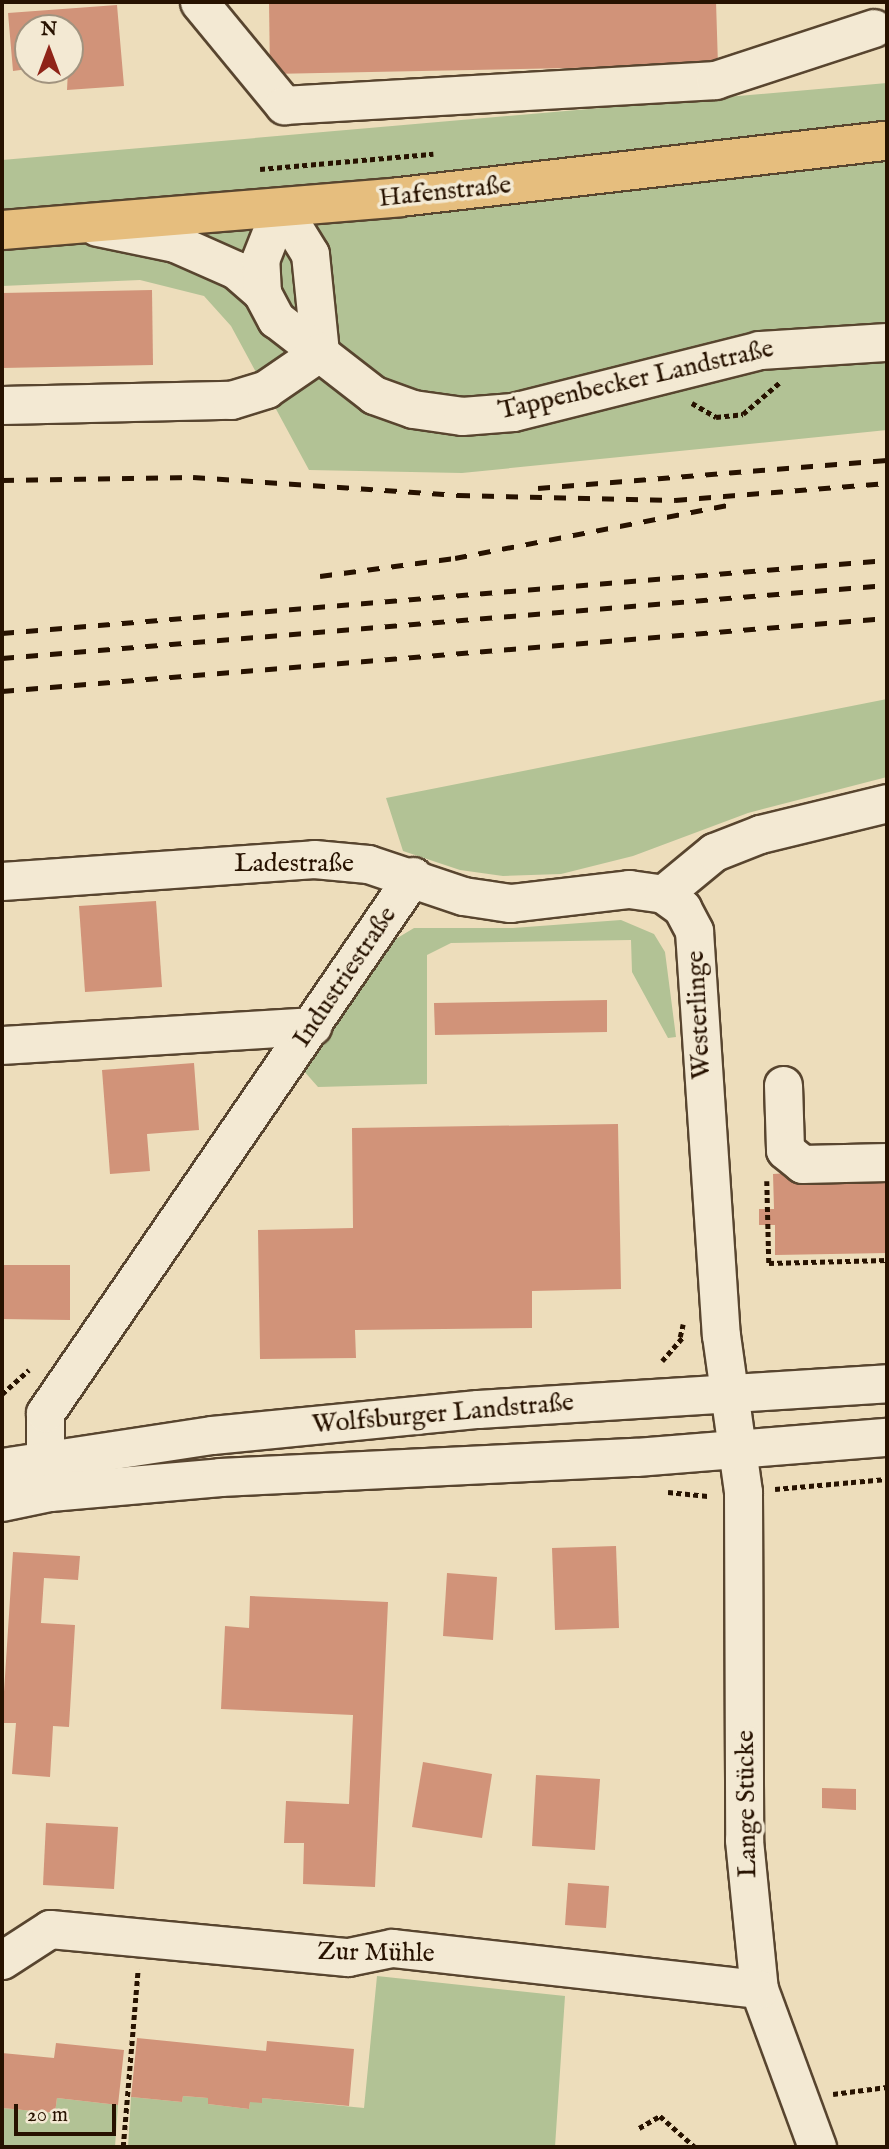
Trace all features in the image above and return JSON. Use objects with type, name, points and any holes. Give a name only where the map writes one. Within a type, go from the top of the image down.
[{"type":"main road","name":"Hafenstraße","points":[[2,230],[281,208],[887,141]]},
{"type":"street","points":[[199,2],[284,105],[715,80],[874,27]]},
{"type":"street","points":[[262,293],[260,260],[281,208]]},
{"type":"street","points":[[2,405],[231,400],[266,388],[320,352],[310,254],[281,208]]},
{"type":"street","name":"Tappenbecker Landstraße","points":[[86,224],[211,256],[262,293],[276,319],[374,395],[413,409],[463,416],[570,399],[759,350],[887,342]]},
{"type":"street","points":[[663,894],[725,848],[887,803]]},
{"type":"street","name":"Ladestraße","points":[[2,881],[314,859],[368,864],[413,876],[463,896],[510,903],[629,889],[663,894]]},
{"type":"street","name":"Industriestraße","points":[[45,1457],[45,1413],[413,876]]},
{"type":"street","name":"Westerlinge","points":[[663,894],[682,908],[694,931],[711,1213],[737,1449]]},
{"type":"street","points":[[2,1045],[312,1026]]},
{"type":"street","points":[[783,1085],[785,1150],[807,1163],[887,1162]]},
{"type":"street","name":"Wolfsburger Landstraße","points":[[2,1466],[45,1457],[465,1411],[887,1383]]},
{"type":"street","name":"Wolfsburger Landstraße","points":[[2,1502],[50,1492],[220,1477],[737,1449],[887,1437]]},
{"type":"street","name":"Lange Stücke","points":[[737,1449],[744,1492],[744,1840],[759,1989],[798,2102],[817,2147]]},
{"type":"street","name":"Zur Mühle","points":[[2,1959],[50,1929],[348,1957],[392,1948],[759,1989]]},
{"type":"path","points":[[807,1163],[807,1171],[766,1172],[768,1263],[887,1261]]},
{"type":"path","points":[[680,1337],[684,1315]]},
{"type":"path","points":[[744,1492],[887,1479]]},
{"type":"path","points":[[123,2147],[141,1938]]},
{"type":"path","points":[[798,2102],[887,2087]]},
{"type":"path","points":[[639,2128],[660,2116],[695,2147]]},
{"type":"green space","points":[[887,83],[887,430],[462,473],[309,470],[231,326],[204,296],[140,280],[2,286],[2,160]]},
{"type":"green space","points":[[887,699],[887,777],[748,813],[633,856],[561,874],[503,876],[460,870],[403,851],[386,798]]},
{"type":"green space","points":[[621,920],[654,934],[665,952],[676,1037],[668,1038],[632,972],[631,940],[451,943],[427,955],[427,1084],[318,1087],[303,1070],[394,940],[414,928],[513,928]]},
{"type":"green space","points":[[377,1976],[565,1996],[555,2147],[128,2147],[131,2097],[182,2102],[183,2096],[208,2098],[208,2104],[249,2109],[250,2102],[262,2098],[364,2108]]},
{"type":"green space","points":[[57,2098],[118,2105],[115,2147],[2,2147],[2,2108],[55,2113]]},
{"type":"building","points":[[269,2],[716,2],[718,65],[270,74]]},
{"type":"building","points":[[117,5],[124,86],[67,90],[67,84],[84,84],[84,14],[14,14],[13,71],[8,13]]},
{"type":"building","points":[[152,290],[153,365],[2,368],[2,293]]},
{"type":"building","points":[[156,901],[162,987],[85,992],[79,906]]},
{"type":"building","points":[[607,1000],[607,1032],[435,1035],[434,1003]]},
{"type":"building","points":[[194,1063],[199,1130],[147,1134],[150,1171],[110,1174],[102,1070]]},
{"type":"building","points":[[618,1124],[621,1289],[532,1291],[532,1328],[355,1330],[356,1358],[260,1359],[258,1230],[353,1228],[352,1128]]},
{"type":"building","points":[[887,1167],[887,1253],[775,1255],[775,1225],[759,1225],[759,1209],[774,1209],[773,1174]]},
{"type":"building","points":[[2,1265],[70,1265],[70,1320],[2,1319]]},
{"type":"building","points":[[616,1546],[619,1628],[555,1630],[552,1548]]},
{"type":"building","points":[[13,1552],[80,1556],[78,1580],[44,1578],[41,1623],[75,1625],[69,1727],[53,1726],[50,1777],[12,1774],[16,1723],[2,1723]]},
{"type":"building","points":[[447,1573],[497,1577],[493,1640],[443,1636]]},
{"type":"building","points":[[250,1596],[388,1602],[375,1887],[303,1884],[304,1843],[284,1843],[286,1801],[349,1804],[353,1715],[221,1709],[225,1626],[249,1628]]},
{"type":"building","points":[[423,1762],[492,1774],[482,1838],[412,1827]]},
{"type":"building","points":[[536,1775],[600,1779],[595,1850],[532,1846]]},
{"type":"building","points":[[822,1788],[856,1789],[856,1810],[822,1808]]},
{"type":"building","points":[[46,1823],[118,1827],[114,1889],[43,1885]]},
{"type":"building","points":[[568,1883],[609,1886],[606,1928],[565,1925]]},
{"type":"building","points":[[137,2038],[266,2051],[267,2041],[354,2049],[349,2106],[262,2098],[262,2103],[250,2102],[249,2109],[208,2104],[208,2098],[183,2096],[182,2102],[131,2097]]},
{"type":"building","points":[[56,2043],[124,2050],[118,2105],[57,2098],[55,2113],[2,2108],[2,2053],[54,2058]]},
{"type":"railway","points":[[538,488],[887,460]]},
{"type":"railway","points":[[2,480],[193,477],[458,495],[675,500],[887,483]]},
{"type":"railway","points":[[320,576],[455,558],[733,504]]},
{"type":"railway","points":[[2,633],[887,560]]},
{"type":"railway","points":[[2,658],[887,585]]},
{"type":"railway","points":[[2,691],[887,618]]}]
